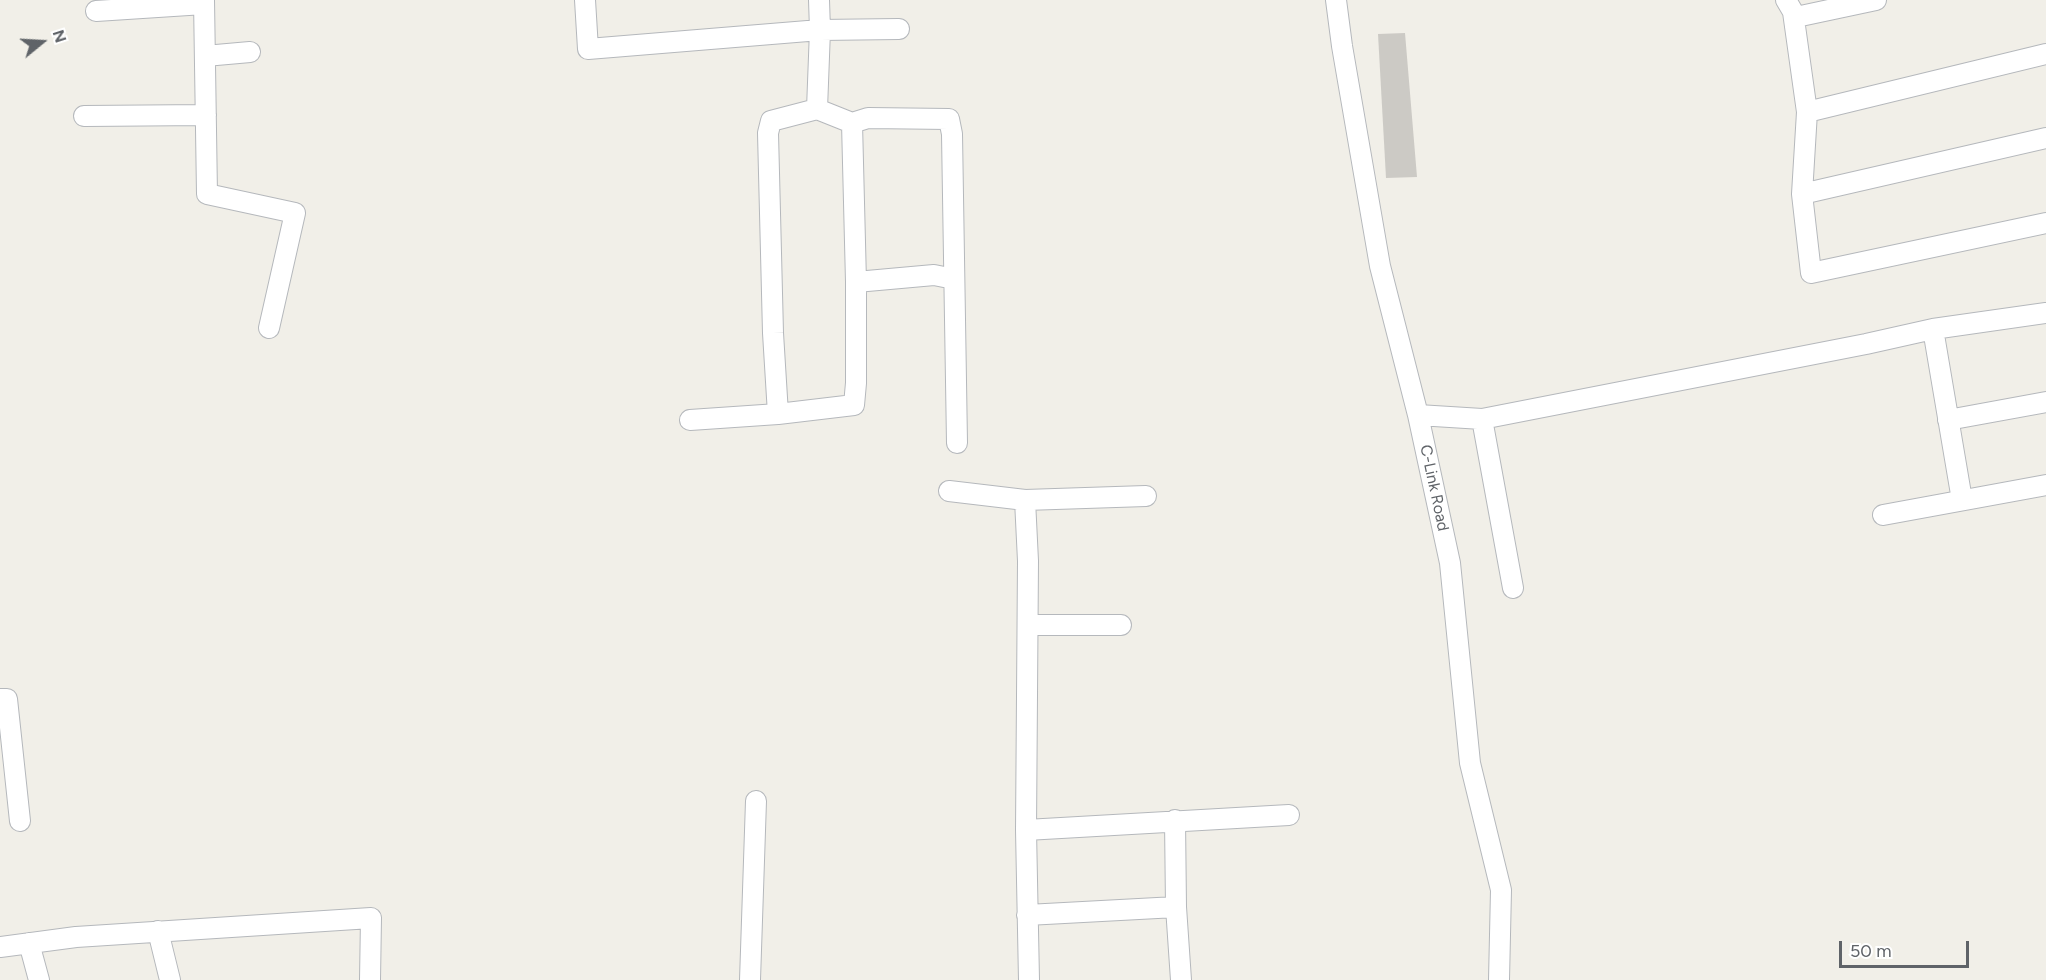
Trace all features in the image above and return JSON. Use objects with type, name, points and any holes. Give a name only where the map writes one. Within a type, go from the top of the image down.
[{"type":"street","points":[[585,0],[588,49],[820,30],[899,29]]},
{"type":"street","points":[[817,109],[819,0]]},
{"type":"street","name":"C-Link Road","points":[[1336,0],[1380,266],[1418,415],[1450,563],[1470,763],[1501,890],[1500,980]]},
{"type":"street","points":[[1790,6],[1796,17],[1876,0]]},
{"type":"street","points":[[96,11],[204,2],[207,194],[295,213],[268,328]]},
{"type":"street","points":[[1790,6],[1807,112],[1802,194],[1811,273],[2046,223]]},
{"type":"street","points":[[205,56],[250,52]]},
{"type":"street","points":[[1807,112],[2046,54]]},
{"type":"street","points":[[778,414],[773,333],[768,132],[771,121],[817,109],[852,123],[868,118],[949,119],[952,134],[957,443]]},
{"type":"street","points":[[84,116],[206,115]]},
{"type":"street","points":[[690,420],[778,414],[854,405],[856,282],[852,123]]},
{"type":"street","points":[[1802,194],[2046,138]]},
{"type":"street","points":[[856,282],[934,275],[954,279]]},
{"type":"street","points":[[1418,415],[1482,419],[1933,329],[2046,313]]},
{"type":"street","points":[[1933,329],[1962,500]]},
{"type":"street","points":[[1948,420],[2046,402]]},
{"type":"street","points":[[1482,419],[1513,588]]},
{"type":"street","points":[[1883,515],[2046,485]]},
{"type":"street","points":[[949,491],[1025,500],[1146,496]]},
{"type":"street","points":[[1025,500],[1028,561],[1026,830],[1029,980]]},
{"type":"street","points":[[1028,625],[1121,625]]},
{"type":"street","points":[[0,699],[7,699],[20,821]]},
{"type":"street","points":[[750,980],[756,801]]},
{"type":"street","points":[[1026,830],[1290,815]]},
{"type":"street","points":[[1175,820],[1176,907],[1181,980]]},
{"type":"street","points":[[1027,915],[1176,907]]},
{"type":"street","points":[[0,946],[76,937],[371,918],[370,980]]},
{"type":"street","points":[[158,931],[170,980]]},
{"type":"street","points":[[29,943],[39,980]]},
{"type":"building","points":[[1405,33],[1417,177],[1386,178],[1378,34]]}]
